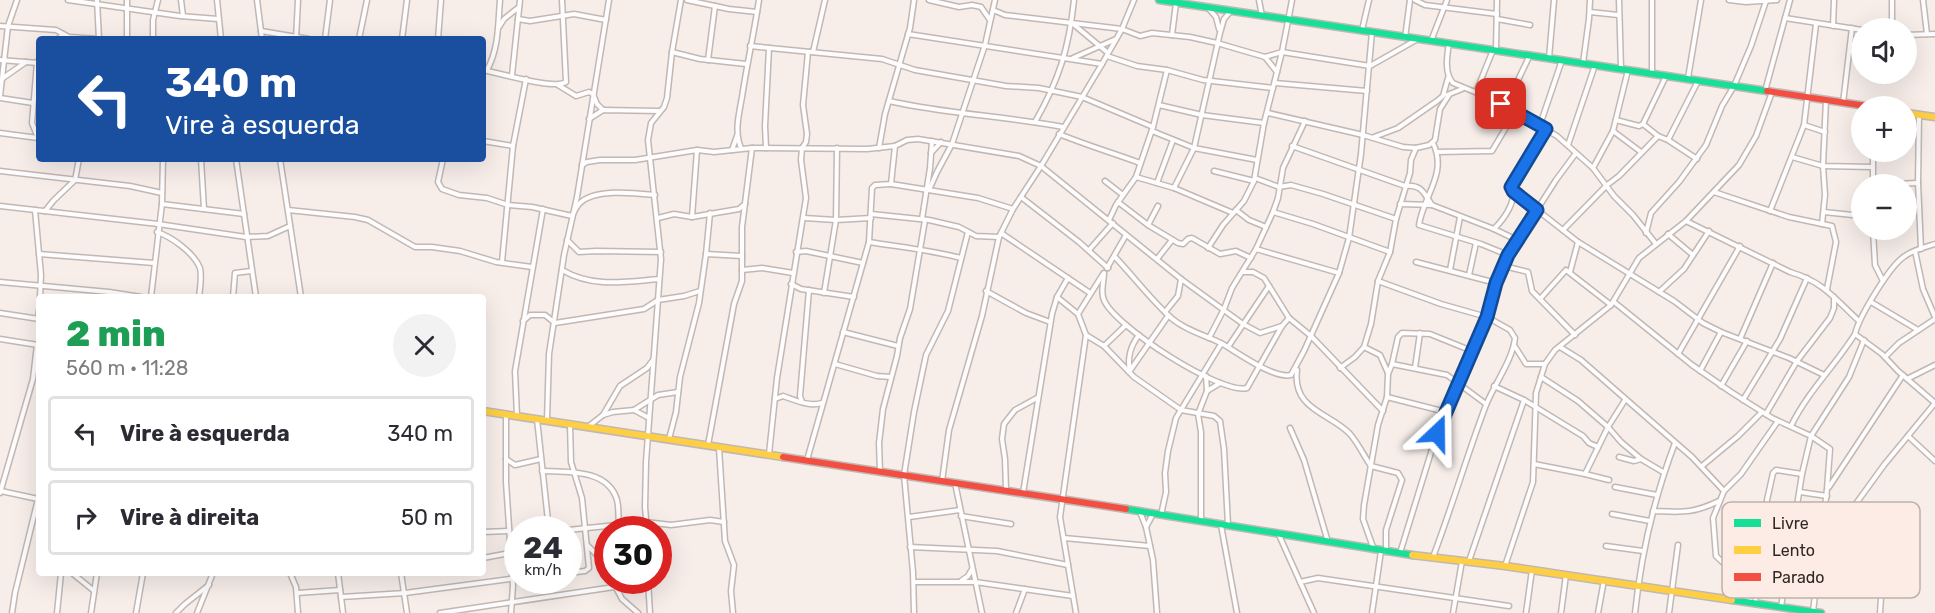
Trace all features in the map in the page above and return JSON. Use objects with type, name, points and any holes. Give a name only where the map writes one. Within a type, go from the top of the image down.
[{"type":"street","points":[[17,0],[8,26],[0,97],[33,104]]},
{"type":"street","points":[[68,0],[97,2],[156,13],[218,19]]},
{"type":"street","points":[[127,36],[128,0]]},
{"type":"street","points":[[153,36],[153,20],[158,0]]},
{"type":"street","points":[[181,0],[183,16]]},
{"type":"street","points":[[217,0],[221,36]]},
{"type":"street","points":[[257,0],[262,36]]},
{"type":"street","points":[[295,36],[298,0]]},
{"type":"street","points":[[325,36],[330,0]]},
{"type":"street","points":[[360,36],[368,0]]},
{"type":"street","points":[[402,36],[407,0]]},
{"type":"street","points":[[438,36],[441,0]]},
{"type":"street","points":[[486,68],[495,50],[500,0]]},
{"type":"street","points":[[512,75],[520,0]]},
{"type":"street","points":[[486,70],[544,84],[565,84],[567,80],[562,0]]},
{"type":"street","points":[[547,420],[549,354],[567,240],[582,165],[585,160],[589,120],[609,0]]},
{"type":"street","points":[[646,516],[646,462],[650,435],[649,418],[661,252],[649,157],[649,130],[667,98],[681,0]]},
{"type":"street","points":[[687,0],[757,12]]},
{"type":"street","points":[[732,150],[738,136],[746,64],[759,0]]},
{"type":"street","points":[[813,52],[825,0]]},
{"type":"street","points":[[879,148],[883,123],[908,34],[914,0]]},
{"type":"street","points":[[929,0],[959,7],[972,5],[981,7]]},
{"type":"street","points":[[976,0],[990,21]]},
{"type":"street","points":[[928,190],[952,144],[985,45],[995,0]]},
{"type":"street","points":[[1035,122],[1052,90],[1065,57],[1074,0]]},
{"type":"street","points":[[942,481],[949,430],[982,316],[1000,235],[1013,209],[1122,29],[1134,0]]},
{"type":"street","points":[[1159,0],[1202,4],[1216,17],[1220,33]]},
{"type":"street","points":[[1259,0],[1262,16]]},
{"type":"street","points":[[1208,248],[1217,232],[1244,201],[1254,180],[1264,123],[1292,0]]},
{"type":"street","points":[[1362,31],[1369,0]]},
{"type":"street","points":[[1404,38],[1410,0]]},
{"type":"street","points":[[1415,0],[1423,5],[1445,7],[1530,25]]},
{"type":"street","points":[[1431,41],[1447,0]]},
{"type":"street","points":[[1476,92],[1495,50],[1497,0]]},
{"type":"street","points":[[1549,58],[1554,0]]},
{"type":"street","points":[[1583,63],[1590,0]]},
{"type":"street","points":[[1593,168],[1613,131],[1624,69],[1618,15],[1619,0]]},
{"type":"street","points":[[1652,0],[1652,73]]},
{"type":"street","points":[[1688,78],[1701,0]]},
{"type":"street","points":[[1729,0],[1777,0]]},
{"type":"street","points":[[1505,566],[1533,483],[1536,393],[1545,364],[1555,350],[1613,304],[1639,258],[1686,221],[1739,165],[1752,146],[1790,0]]},
{"type":"street","points":[[1833,26],[1834,0]]},
{"type":"street","points":[[1892,0],[1892,18]]},
{"type":"street","points":[[1923,0],[1927,34]]},
{"type":"street","points":[[1646,233],[1652,213],[1706,145],[1751,46],[1766,1]]},
{"type":"street","points":[[97,2],[99,36]]},
{"type":"street","points":[[1172,35],[1176,3]]},
{"type":"street","points":[[499,28],[504,19],[520,6]]},
{"type":"street","points":[[708,60],[715,6]]},
{"type":"street","points":[[1209,9],[1595,64],[1851,104]]},
{"type":"street","points":[[993,10],[1005,15],[1122,29],[1142,36],[1152,33],[1172,35],[1218,43],[1265,57],[1282,52],[1370,66],[1417,39]]},
{"type":"street","points":[[1174,188],[1194,147],[1220,33],[1224,20],[1230,12]]},
{"type":"street","points":[[1590,12],[1618,15]]},
{"type":"street","points":[[518,19],[530,21],[574,14],[606,20]]},
{"type":"street","points":[[1785,18],[1851,28]]},
{"type":"street","points":[[1071,23],[1107,55],[1137,66],[1167,70],[1210,81],[1367,92]]},
{"type":"street","points":[[1770,211],[1804,125],[1816,24]]},
{"type":"street","points":[[0,26],[56,30],[68,36]]},
{"type":"street","points":[[261,31],[285,36]]},
{"type":"street","points":[[1114,259],[1167,314],[1188,328],[1261,366],[1288,376],[1291,375],[1339,273],[1349,238],[1363,135],[1372,32]]},
{"type":"street","points":[[1917,34],[1935,33]]},
{"type":"street","points":[[908,34],[1102,64]]},
{"type":"street","points":[[1843,103],[1851,36]]},
{"type":"street","points":[[1072,58],[1116,38]]},
{"type":"street","points":[[1443,96],[1448,77],[1449,43]]},
{"type":"street","points":[[750,46],[882,59],[915,70],[1006,86],[1052,90],[1082,97],[1173,140],[1224,155],[1257,160]]},
{"type":"street","points":[[766,148],[765,126],[770,48]]},
{"type":"street","points":[[672,52],[708,60],[746,64]]},
{"type":"street","points":[[768,455],[791,284],[806,198],[802,171],[802,148],[807,134],[803,105],[808,52]]},
{"type":"street","points":[[1505,107],[1530,55]]},
{"type":"street","points":[[1265,57],[1277,72]]},
{"type":"street","points":[[3,60],[36,62]]},
{"type":"street","points":[[1540,125],[1562,60]]},
{"type":"street","points":[[3,78],[27,62]]},
{"type":"street","points":[[1568,145],[1595,64]]},
{"type":"street","points":[[1089,250],[1111,221],[1118,202],[1136,177],[1153,129],[1167,70]]},
{"type":"street","points":[[1616,120],[1639,126],[1643,124],[1666,75]]},
{"type":"street","points":[[1448,77],[1453,84],[1476,92],[1540,125],[1568,145],[1593,168],[1656,244]]},
{"type":"street","points":[[36,79],[32,123],[36,132]]},
{"type":"street","points":[[502,262],[513,146],[526,79]]},
{"type":"street","points":[[1668,140],[1699,80]]},
{"type":"street","points":[[558,85],[576,96],[589,92],[593,94]]},
{"type":"street","points":[[1373,137],[1398,128],[1443,96],[1463,88]]},
{"type":"street","points":[[593,94],[597,104],[603,110]]},
{"type":"street","points":[[1449,95],[1440,109],[1433,143],[1438,154],[1435,180],[1419,225],[1508,255]]},
{"type":"street","points":[[1822,224],[1824,212],[1822,166],[1826,100]]},
{"type":"street","points":[[889,101],[923,108],[1063,127]]},
{"type":"street","points":[[1159,105],[1202,115],[1264,123]]},
{"type":"street","points":[[589,120],[603,110],[660,111]]},
{"type":"street","points":[[1438,154],[1490,152],[1508,124],[1510,110]]},
{"type":"street","points":[[1268,113],[1373,137],[1403,147],[1426,146],[1433,143]]},
{"type":"street","points":[[1922,249],[1918,183],[1919,115],[1935,117]]},
{"type":"street","points":[[1209,338],[1232,288],[1244,272],[1273,212],[1283,168],[1305,121]]},
{"type":"street","points":[[1643,124],[1697,159]]},
{"type":"street","points":[[1804,125],[1825,132]]},
{"type":"street","points":[[1494,229],[1505,217],[1512,200],[1511,187],[1546,129]]},
{"type":"street","points":[[1613,131],[1641,153]]},
{"type":"street","points":[[0,133],[36,138]]},
{"type":"street","points":[[1059,134],[1089,147],[1104,149],[1140,163]]},
{"type":"street","points":[[738,136],[741,148]]},
{"type":"street","points":[[1563,230],[1606,185],[1619,176],[1659,136]]},
{"type":"street","points":[[585,160],[635,160],[697,150],[714,153],[741,148],[879,148],[895,146],[907,140],[942,142],[1019,156],[1041,166],[1181,279],[1243,324],[1260,333],[1282,326]]},
{"type":"street","points":[[1157,183],[1173,140]]},
{"type":"street","points":[[880,472],[880,429],[898,346],[910,309],[928,190],[932,141]]},
{"type":"street","points":[[486,142],[513,146]]},
{"type":"street","points":[[930,154],[942,142]]},
{"type":"street","points":[[891,184],[895,146]]},
{"type":"street","points":[[1292,146],[1405,186],[1417,186],[1424,192],[1432,206]]},
{"type":"street","points":[[1340,368],[1364,347],[1371,324],[1378,281],[1390,252],[1396,219],[1416,147]]},
{"type":"street","points":[[708,446],[734,304],[742,281],[742,227],[752,148]]},
{"type":"street","points":[[824,292],[836,220],[837,148]]},
{"type":"street","points":[[692,217],[697,150]]},
{"type":"street","points":[[1400,553],[1437,433],[1487,317],[1503,266],[1516,240],[1576,153]]},
{"type":"street","points":[[1792,157],[1822,166],[1872,167]]},
{"type":"street","points":[[45,211],[75,180],[78,162]]},
{"type":"street","points":[[151,294],[162,204],[163,162]]},
{"type":"street","points":[[201,162],[204,209]]},
{"type":"street","points":[[236,162],[255,294]]},
{"type":"street","points":[[280,162],[301,294]]},
{"type":"street","points":[[442,162],[438,182],[441,189],[459,195],[488,198],[508,205],[543,209],[572,216]]},
{"type":"street","points":[[1872,162],[1872,174]]},
{"type":"street","points":[[0,171],[130,186],[162,193]]},
{"type":"street","points":[[1214,171],[1279,187],[1291,184],[1396,219]]},
{"type":"street","points":[[1136,177],[1174,188],[1234,211],[1266,227]]},
{"type":"street","points":[[1105,181],[1123,195]]},
{"type":"street","points":[[807,461],[868,242],[872,188],[875,185],[891,184],[978,198],[1013,209]]},
{"type":"street","points":[[1513,191],[1578,242],[1659,292],[1698,320],[1721,333],[1772,351],[1824,375]]},
{"type":"street","points":[[1714,192],[1803,221],[1832,226],[1836,242],[1827,289]]},
{"type":"street","points":[[572,216],[579,204],[593,196],[635,193],[655,195]]},
{"type":"street","points":[[1022,197],[1108,268]]},
{"type":"street","points":[[1118,202],[1172,240],[1182,244],[1192,238],[1222,255],[1236,251],[1251,258]]},
{"type":"street","points":[[658,218],[674,214],[692,217],[739,209],[746,203]]},
{"type":"street","points":[[162,204],[244,214]]},
{"type":"street","points":[[1400,204],[1432,206],[1494,229],[1516,240]]},
{"type":"street","points":[[0,206],[158,224],[246,237],[268,236],[290,226]]},
{"type":"street","points":[[1148,225],[1158,206]]},
{"type":"street","points":[[517,416],[515,371],[543,209]]},
{"type":"street","points":[[34,210],[40,294]]},
{"type":"street","points":[[288,210],[368,220],[414,247],[460,250],[502,262],[532,267]]},
{"type":"street","points":[[1273,212],[1390,252]]},
{"type":"street","points":[[1824,212],[1851,215]]},
{"type":"street","points":[[669,439],[701,290],[710,213]]},
{"type":"street","points":[[804,218],[836,220],[871,216],[923,220],[959,227],[976,236],[1000,235],[1090,293]]},
{"type":"street","points":[[1450,270],[1460,216]]},
{"type":"street","points":[[1686,221],[1827,289],[1859,321]]},
{"type":"street","points":[[157,231],[177,241],[198,266],[199,294]]},
{"type":"street","points":[[1659,292],[1684,269],[1709,231]]},
{"type":"street","points":[[914,613],[914,582],[904,475],[926,355],[948,311],[968,232]]},
{"type":"street","points":[[1668,234],[1693,255]]},
{"type":"street","points":[[1078,314],[1114,259],[1126,235]]},
{"type":"street","points":[[567,240],[579,252],[596,250],[661,252]]},
{"type":"street","points":[[1157,259],[1172,240]]},
{"type":"street","points":[[1874,240],[1875,265],[1883,281]]},
{"type":"street","points":[[868,242],[918,251],[936,251],[961,258]]},
{"type":"street","points":[[1570,272],[1578,242]]},
{"type":"street","points":[[1469,275],[1476,243]]},
{"type":"street","points":[[1791,426],[1804,402],[1847,348],[1856,334],[1859,321],[1883,281],[1899,260],[1935,244]]},
{"type":"street","points":[[1678,354],[1740,246]]},
{"type":"street","points":[[1256,249],[1339,273]]},
{"type":"street","points":[[796,252],[806,251],[863,263]]},
{"type":"street","points":[[1885,357],[1935,318],[1923,289],[1915,251]]},
{"type":"street","points":[[39,254],[154,263]]},
{"type":"street","points":[[706,254],[742,256]]},
{"type":"street","points":[[1101,261],[1114,259]]},
{"type":"street","points":[[1416,262],[1496,283]]},
{"type":"street","points":[[1740,339],[1773,263]]},
{"type":"street","points":[[1248,264],[1253,272]]},
{"type":"street","points":[[1503,266],[1528,272],[1532,291],[1575,335]]},
{"type":"street","points":[[742,270],[762,268],[793,273]]},
{"type":"street","points":[[562,270],[578,279],[604,282],[659,279]]},
{"type":"street","points":[[1540,299],[1564,270],[1570,272],[1721,386],[1778,421],[1829,447],[1831,451],[1826,502]]},
{"type":"street","points":[[233,294],[235,273],[251,271]]},
{"type":"street","points":[[1244,272],[1253,272],[1264,278],[1290,318],[1311,336],[1383,411]]},
{"type":"street","points":[[1104,273],[1102,293],[1105,303],[1126,325],[1150,344],[1205,375],[1234,388],[1247,388],[1282,326],[1290,318]]},
{"type":"street","points":[[1023,493],[1050,322],[1057,297],[1068,278]]},
{"type":"street","points":[[1743,400],[1772,351],[1807,278]]},
{"type":"street","points":[[1129,371],[1150,344],[1178,296],[1181,279]]},
{"type":"street","points":[[1378,281],[1441,304],[1487,317],[1510,330],[1515,338],[1468,452],[1433,557]]},
{"type":"street","points":[[0,282],[122,294]]},
{"type":"street","points":[[791,284],[809,290],[854,297]]},
{"type":"street","points":[[1228,347],[1269,286]]},
{"type":"street","points":[[1094,288],[1102,293]]},
{"type":"street","points":[[523,321],[530,315],[545,315],[555,322],[644,309],[658,300],[684,296],[701,290]]},
{"type":"street","points":[[802,402],[800,396],[809,290]]},
{"type":"street","points":[[986,291],[1026,313],[1050,322]]},
{"type":"street","points":[[1702,466],[1764,413],[1797,362],[1830,318],[1834,308],[1834,296]]},
{"type":"street","points":[[1057,297],[1078,314],[1086,335],[1060,517],[1076,613]]},
{"type":"street","points":[[1871,302],[1918,330]]},
{"type":"street","points":[[0,313],[36,319]]},
{"type":"street","points":[[1104,346],[1126,325]]},
{"type":"street","points":[[843,332],[898,346]]},
{"type":"street","points":[[1374,550],[1364,524],[1363,513],[1378,425],[1387,397],[1388,374],[1399,334],[1420,333],[1440,337],[1472,351]]},
{"type":"street","points":[[1415,368],[1420,333]]},
{"type":"street","points":[[1700,371],[1721,333]]},
{"type":"street","points":[[1856,334],[1935,403],[1858,502]]},
{"type":"street","points":[[1086,335],[1104,346],[1129,371],[1181,410],[1214,416],[1220,421],[1224,525],[1237,613]]},
{"type":"street","points":[[1129,371],[1131,347],[1139,335]]},
{"type":"street","points":[[0,340],[36,345]]},
{"type":"street","points":[[1798,502],[1811,436],[1849,377],[1864,340]]},
{"type":"street","points":[[1721,386],[1747,341]]},
{"type":"street","points":[[1161,514],[1166,492],[1165,472],[1168,451],[1176,418],[1205,375],[1222,344]]},
{"type":"street","points":[[1514,345],[1526,364],[1545,364]]},
{"type":"street","points":[[1560,346],[1581,360],[1702,466],[1724,491]]},
{"type":"street","points":[[1364,347],[1380,355],[1388,374]]},
{"type":"street","points":[[36,359],[33,379],[0,492],[36,498]]},
{"type":"street","points":[[588,427],[603,415],[620,386],[647,368],[653,359]]},
{"type":"street","points":[[835,363],[880,377],[891,377]]},
{"type":"street","points":[[1392,364],[1448,375],[1486,404]]},
{"type":"street","points":[[1907,379],[1935,364]]},
{"type":"street","points":[[1297,366],[1296,378],[1304,400],[1322,416],[1350,434],[1371,466],[1398,473],[1402,480],[1386,530],[1372,613]]},
{"type":"street","points":[[1201,521],[1201,432],[1198,414],[1207,391],[1205,375]]},
{"type":"street","points":[[1827,489],[1903,375]]},
{"type":"street","points":[[1541,377],[1578,401],[1641,459],[1663,472]]},
{"type":"street","points":[[1207,391],[1220,382]]},
{"type":"street","points":[[1494,386],[1524,400],[1598,447]]},
{"type":"street","points":[[603,415],[634,410],[660,394],[678,392]]},
{"type":"street","points":[[775,399],[783,396],[816,405],[822,403]]},
{"type":"street","points":[[794,400],[800,396]]},
{"type":"street","points":[[1006,490],[1002,439],[1004,424],[1015,410],[1038,397]]},
{"type":"street","points":[[1387,397],[1446,412]]},
{"type":"street","points":[[1453,613],[1466,561],[1524,400]]},
{"type":"street","points":[[1585,474],[1608,427],[1625,400]]},
{"type":"street","points":[[1031,402],[1037,404]]},
{"type":"street","points":[[816,405],[820,410]]},
{"type":"street","points":[[634,410],[649,418]]},
{"type":"street","points":[[486,411],[1161,514],[1374,550],[1505,566],[1821,613]]},
{"type":"street","points":[[506,414],[508,516]]},
{"type":"street","points":[[536,419],[547,516]]},
{"type":"street","points":[[1722,562],[1716,556],[1713,521],[1719,501],[1724,491],[1741,474],[1778,421]]},
{"type":"street","points":[[570,424],[571,462],[584,506],[589,569],[582,570]]},
{"type":"street","points":[[1290,428],[1305,460],[1328,542]]},
{"type":"street","points":[[1908,435],[1935,461]]},
{"type":"street","points":[[1635,613],[1643,551],[1663,472],[1674,443]]},
{"type":"street","points":[[719,448],[725,541],[734,565],[731,591],[733,613]]},
{"type":"street","points":[[1619,457],[1634,461],[1641,459]]},
{"type":"street","points":[[506,458],[515,465],[541,459]]},
{"type":"street","points":[[1534,464],[1609,480]]},
{"type":"street","points":[[542,471],[590,475],[608,485],[616,498],[617,516]]},
{"type":"street","points":[[1767,502],[1773,473],[1782,471],[1802,474]]},
{"type":"street","points":[[955,483],[982,613]]},
{"type":"street","points":[[1615,487],[1657,495]]},
{"type":"street","points":[[1800,492],[1827,496]]},
{"type":"street","points":[[1653,511],[1691,512],[1719,501]]},
{"type":"street","points":[[12,613],[36,510]]},
{"type":"street","points":[[909,517],[960,510]]},
{"type":"street","points":[[1139,511],[1146,527],[1150,546],[1157,613]]},
{"type":"street","points":[[1146,527],[1154,513]]},
{"type":"street","points":[[1612,514],[1650,521]]},
{"type":"street","points":[[961,516],[1011,524]]},
{"type":"street","points":[[672,525],[710,520],[724,522]]},
{"type":"street","points":[[584,528],[594,527]]},
{"type":"street","points":[[486,532],[504,531]]},
{"type":"street","points":[[1279,534],[1314,613]]},
{"type":"street","points":[[1064,538],[1150,546]]},
{"type":"street","points":[[586,545],[594,553]]},
{"type":"street","points":[[1669,613],[1677,545]]},
{"type":"street","points":[[1606,546],[1643,551]]},
{"type":"street","points":[[910,547],[997,551],[1068,565]]},
{"type":"street","points":[[486,557],[504,554]]},
{"type":"street","points":[[960,582],[968,576],[972,568]]},
{"type":"street","points":[[1526,613],[1532,570]]},
{"type":"street","points":[[1562,613],[1566,575]]},
{"type":"street","points":[[57,613],[61,576]]},
{"type":"street","points":[[76,576],[94,591]]},
{"type":"street","points":[[92,613],[96,576]]},
{"type":"street","points":[[136,613],[142,576]]},
{"type":"street","points":[[197,613],[212,576]]},
{"type":"street","points":[[291,576],[297,593],[297,613]]},
{"type":"street","points":[[338,576],[343,613]]},
{"type":"street","points":[[402,576],[407,613]]},
{"type":"street","points":[[1300,582],[1318,578],[1509,606]]},
{"type":"street","points":[[341,597],[405,593],[504,580]]},
{"type":"street","points":[[1598,613],[1604,580]]},
{"type":"street","points":[[914,582],[975,582],[1073,596]]},
{"type":"street","points":[[176,613],[209,585]]},
{"type":"street","points":[[1016,613],[1025,589]]},
{"type":"street","points":[[297,593],[340,590]]},
{"type":"street","points":[[440,613],[594,590]]},
{"type":"street","points":[[511,613],[513,594]]},
{"type":"street","points":[[619,594],[638,613]]},
{"type":"street","points":[[649,594],[650,613]]},
{"type":"street","points":[[1747,598],[1755,604]]},
{"type":"street","points":[[1755,604],[1756,598]]},
{"type":"street","points":[[1781,608],[1783,598]]},
{"type":"street","points":[[1880,613],[1881,598]]},
{"type":"traffic: fast","points":[[1159,0],[1767,91]]},
{"type":"traffic: fast","points":[[1126,509],[1412,555]]},
{"type":"traffic: fast","points":[[1732,600],[1821,613]]},
{"type":"traffic: slow","points":[[1917,115],[1935,117]]},
{"type":"traffic: slow","points":[[486,411],[783,457]]},
{"type":"traffic: slow","points":[[1412,555],[1505,566],[1732,600]]},
{"type":"traffic: jam","points":[[1767,91],[1851,104]]},
{"type":"traffic: jam","points":[[783,457],[1126,509]]},
{"type":"route","points":[[1437,433],[1487,317],[1496,283],[1508,255],[1537,210],[1511,190],[1511,187],[1546,129],[1501,104]]}]
